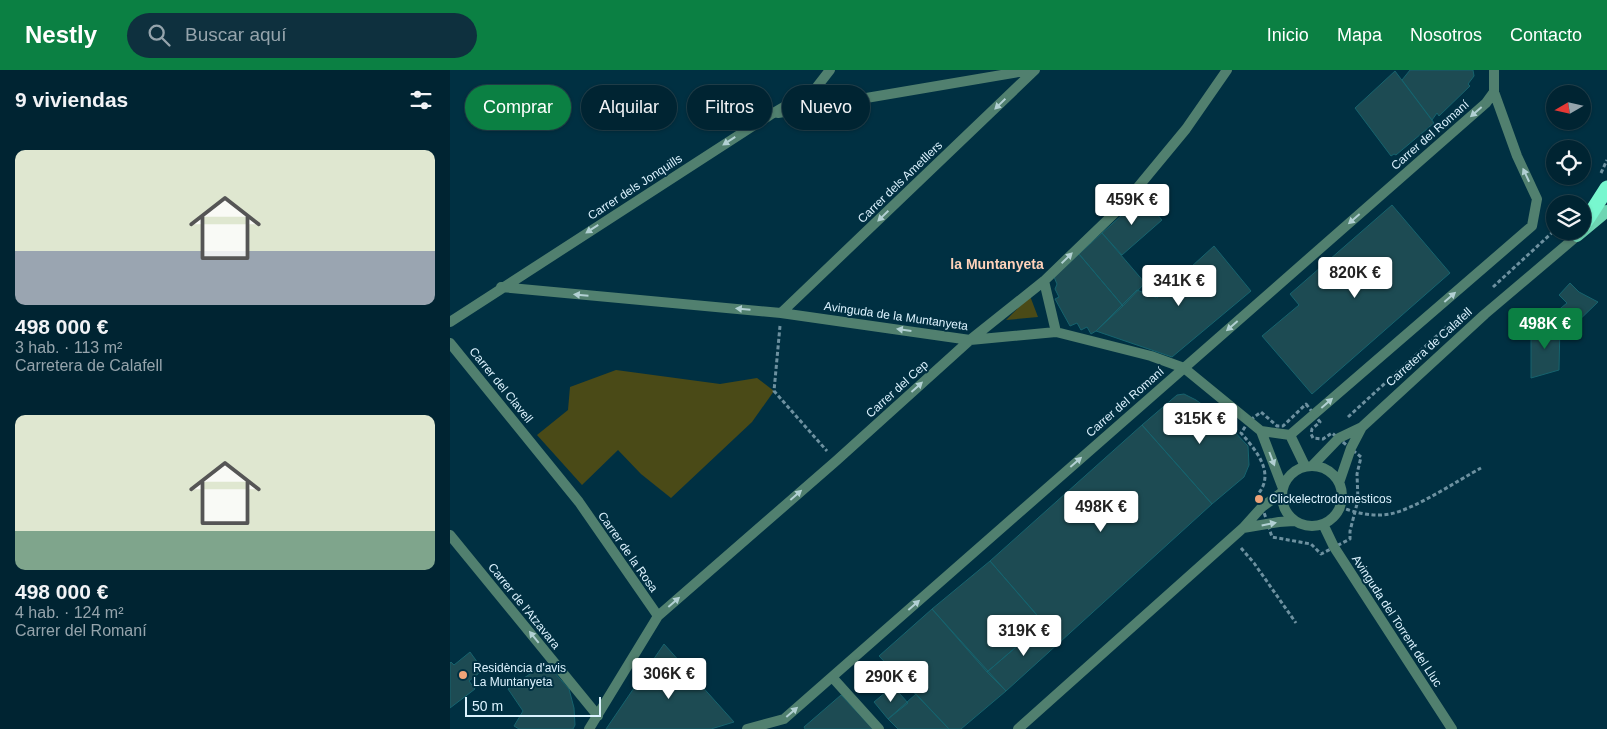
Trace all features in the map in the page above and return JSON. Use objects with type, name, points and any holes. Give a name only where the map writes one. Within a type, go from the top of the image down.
[{"type":"highway","points":[[1591,214],[1607,188]]},
{"type":"main road","name":"Carretera de Calafell","points":[[1591,223],[1607,211]]},
{"type":"street","name":"Carrer dels Jonquills","points":[[772,114],[816,88],[830,70]]},
{"type":"street","points":[[772,115],[1031,70]]},
{"type":"street","name":"Carrer dels Ametllers","points":[[781,312],[1036,70]]},
{"type":"street","name":"Carrer del Cep","points":[[589,729],[658,616],[836,461],[970,340],[1044,281],[1124,204],[1186,129],[1227,70]]},
{"type":"street","points":[[1261,431],[1290,435],[1532,226],[1537,199],[1517,156],[1494,92],[1494,70]]},
{"type":"street","name":"Carrer del Romaní","points":[[747,729],[784,718],[1486,103],[1494,92]]},
{"type":"street","name":"Carrer dels Jonquills","points":[[450,322],[501,287],[747,130]]},
{"type":"street","name":"Carretera de Calafell","points":[[1309,465],[1339,438],[1362,427],[1485,314],[1571,240]]},
{"type":"street","points":[[1044,281],[1056,332]]},
{"type":"street","name":"Avinguda de la Muntanyeta","points":[[501,287],[781,312],[970,340],[1056,332],[1151,356],[1184,368],[1261,431],[1282,490]]},
{"type":"street","name":"Carrer del Clavell","points":[[450,343],[579,502]]},
{"type":"street","name":"Carretera de Calafell","points":[[1339,483],[1351,448],[1362,427]]},
{"type":"street","points":[[1290,435],[1309,465]]},
{"type":"street","points":[[1018,729],[1243,528],[1262,507],[1282,490],[1293,471],[1309,465],[1326,469],[1336,477],[1342,499],[1340,507],[1330,520],[1313,526],[1303,525],[1288,516],[1284,509],[1282,490]]},
{"type":"street","name":"Carrer de la Rosa","points":[[579,502],[658,616]]},
{"type":"street","points":[[1243,528],[1294,521]]},
{"type":"street","name":"Avinguda del Torrent del Lluc","points":[[1323,524],[1334,547],[1452,729]]},
{"type":"street","name":"Carrer de l'Atzavara","points":[[450,535],[598,716]]},
{"type":"street","points":[[832,677],[879,729]]},
{"type":"path","points":[[1492,288],[1546,238]]},
{"type":"path","points":[[781,312],[774,390],[836,461]]},
{"type":"path","points":[[1345,420],[1455,320]]},
{"type":"path","points":[[1332,433],[1338,426]]},
{"type":"path","points":[[1340,507],[1355,513],[1392,514],[1416,504],[1481,468]]},
{"type":"path","points":[[1236,542],[1296,623]]},
{"type":"shaded area","points":[[1030,296],[1038,317],[1006,320]]},
{"type":"shaded area","points":[[616,370],[720,384],[757,378],[774,391],[752,422],[671,498],[641,474],[618,450],[582,485],[537,435],[568,410],[570,387]]},
{"type":"building","points":[[1410,70],[1473,70],[1474,76],[1468,84],[1470,86],[1439,116],[1437,113],[1432,120],[1402,80]]},
{"type":"building","points":[[1395,71],[1434,123],[1396,155],[1391,156],[1355,108]]},
{"type":"building","points":[[1142,197],[1162,220],[1122,255],[1102,233]]},
{"type":"building","points":[[1392,205],[1450,273],[1312,394],[1262,336],[1299,305],[1290,294]]},
{"type":"building","points":[[1102,233],[1145,283],[1123,306],[1079,254]]},
{"type":"building","points":[[1214,246],[1251,291],[1172,357],[1096,331],[1137,290],[1157,298]]},
{"type":"building","points":[[1079,254],[1123,306],[1091,334],[1087,327],[1081,330],[1077,323],[1070,326],[1055,299],[1059,297],[1055,289],[1057,284],[1054,277]]},
{"type":"building","points":[[1570,283],[1579,292],[1598,302],[1571,328],[1556,312],[1567,303],[1559,295]]},
{"type":"building","points":[[1560,323],[1559,370],[1531,378],[1531,329]]},
{"type":"building","points":[[1184,394],[1214,413],[1248,446],[1249,465],[1244,477],[1212,504],[1142,425],[1177,395]]},
{"type":"building","points":[[1142,425],[1212,504],[1060,642],[990,561]]},
{"type":"building","points":[[990,561],[1044,623],[987,672],[932,609]]},
{"type":"building","points":[[932,609],[1006,691],[961,729],[949,729],[879,656]]},
{"type":"building","points":[[1044,623],[1060,642],[1006,691],[987,672]]},
{"type":"building","points":[[664,644],[734,722],[711,729],[606,729]]},
{"type":"building","name":"Residència d'avis La Muntanyeta","points":[[470,652],[483,670],[469,681],[475,689],[450,708],[450,663],[454,665]]},
{"type":"building","points":[[546,663],[569,689],[574,708],[575,725],[573,729],[519,729],[514,726],[523,711],[508,689]]},
{"type":"building","points":[[893,686],[908,703],[888,719],[874,702]]},
{"type":"building","points":[[916,694],[949,729],[898,729],[888,719]]},
{"type":"building","points":[[841,695],[873,729],[805,729],[804,727]]},
{"type":"place","name":"Clickelectrodomesticos","points":[[1259,499]]},
{"type":"place","name":"Residència d'avis La Muntanyeta","points":[[463,675]]},
{"type":"district","name":"la Muntanyeta","points":[[997,264]]}]
